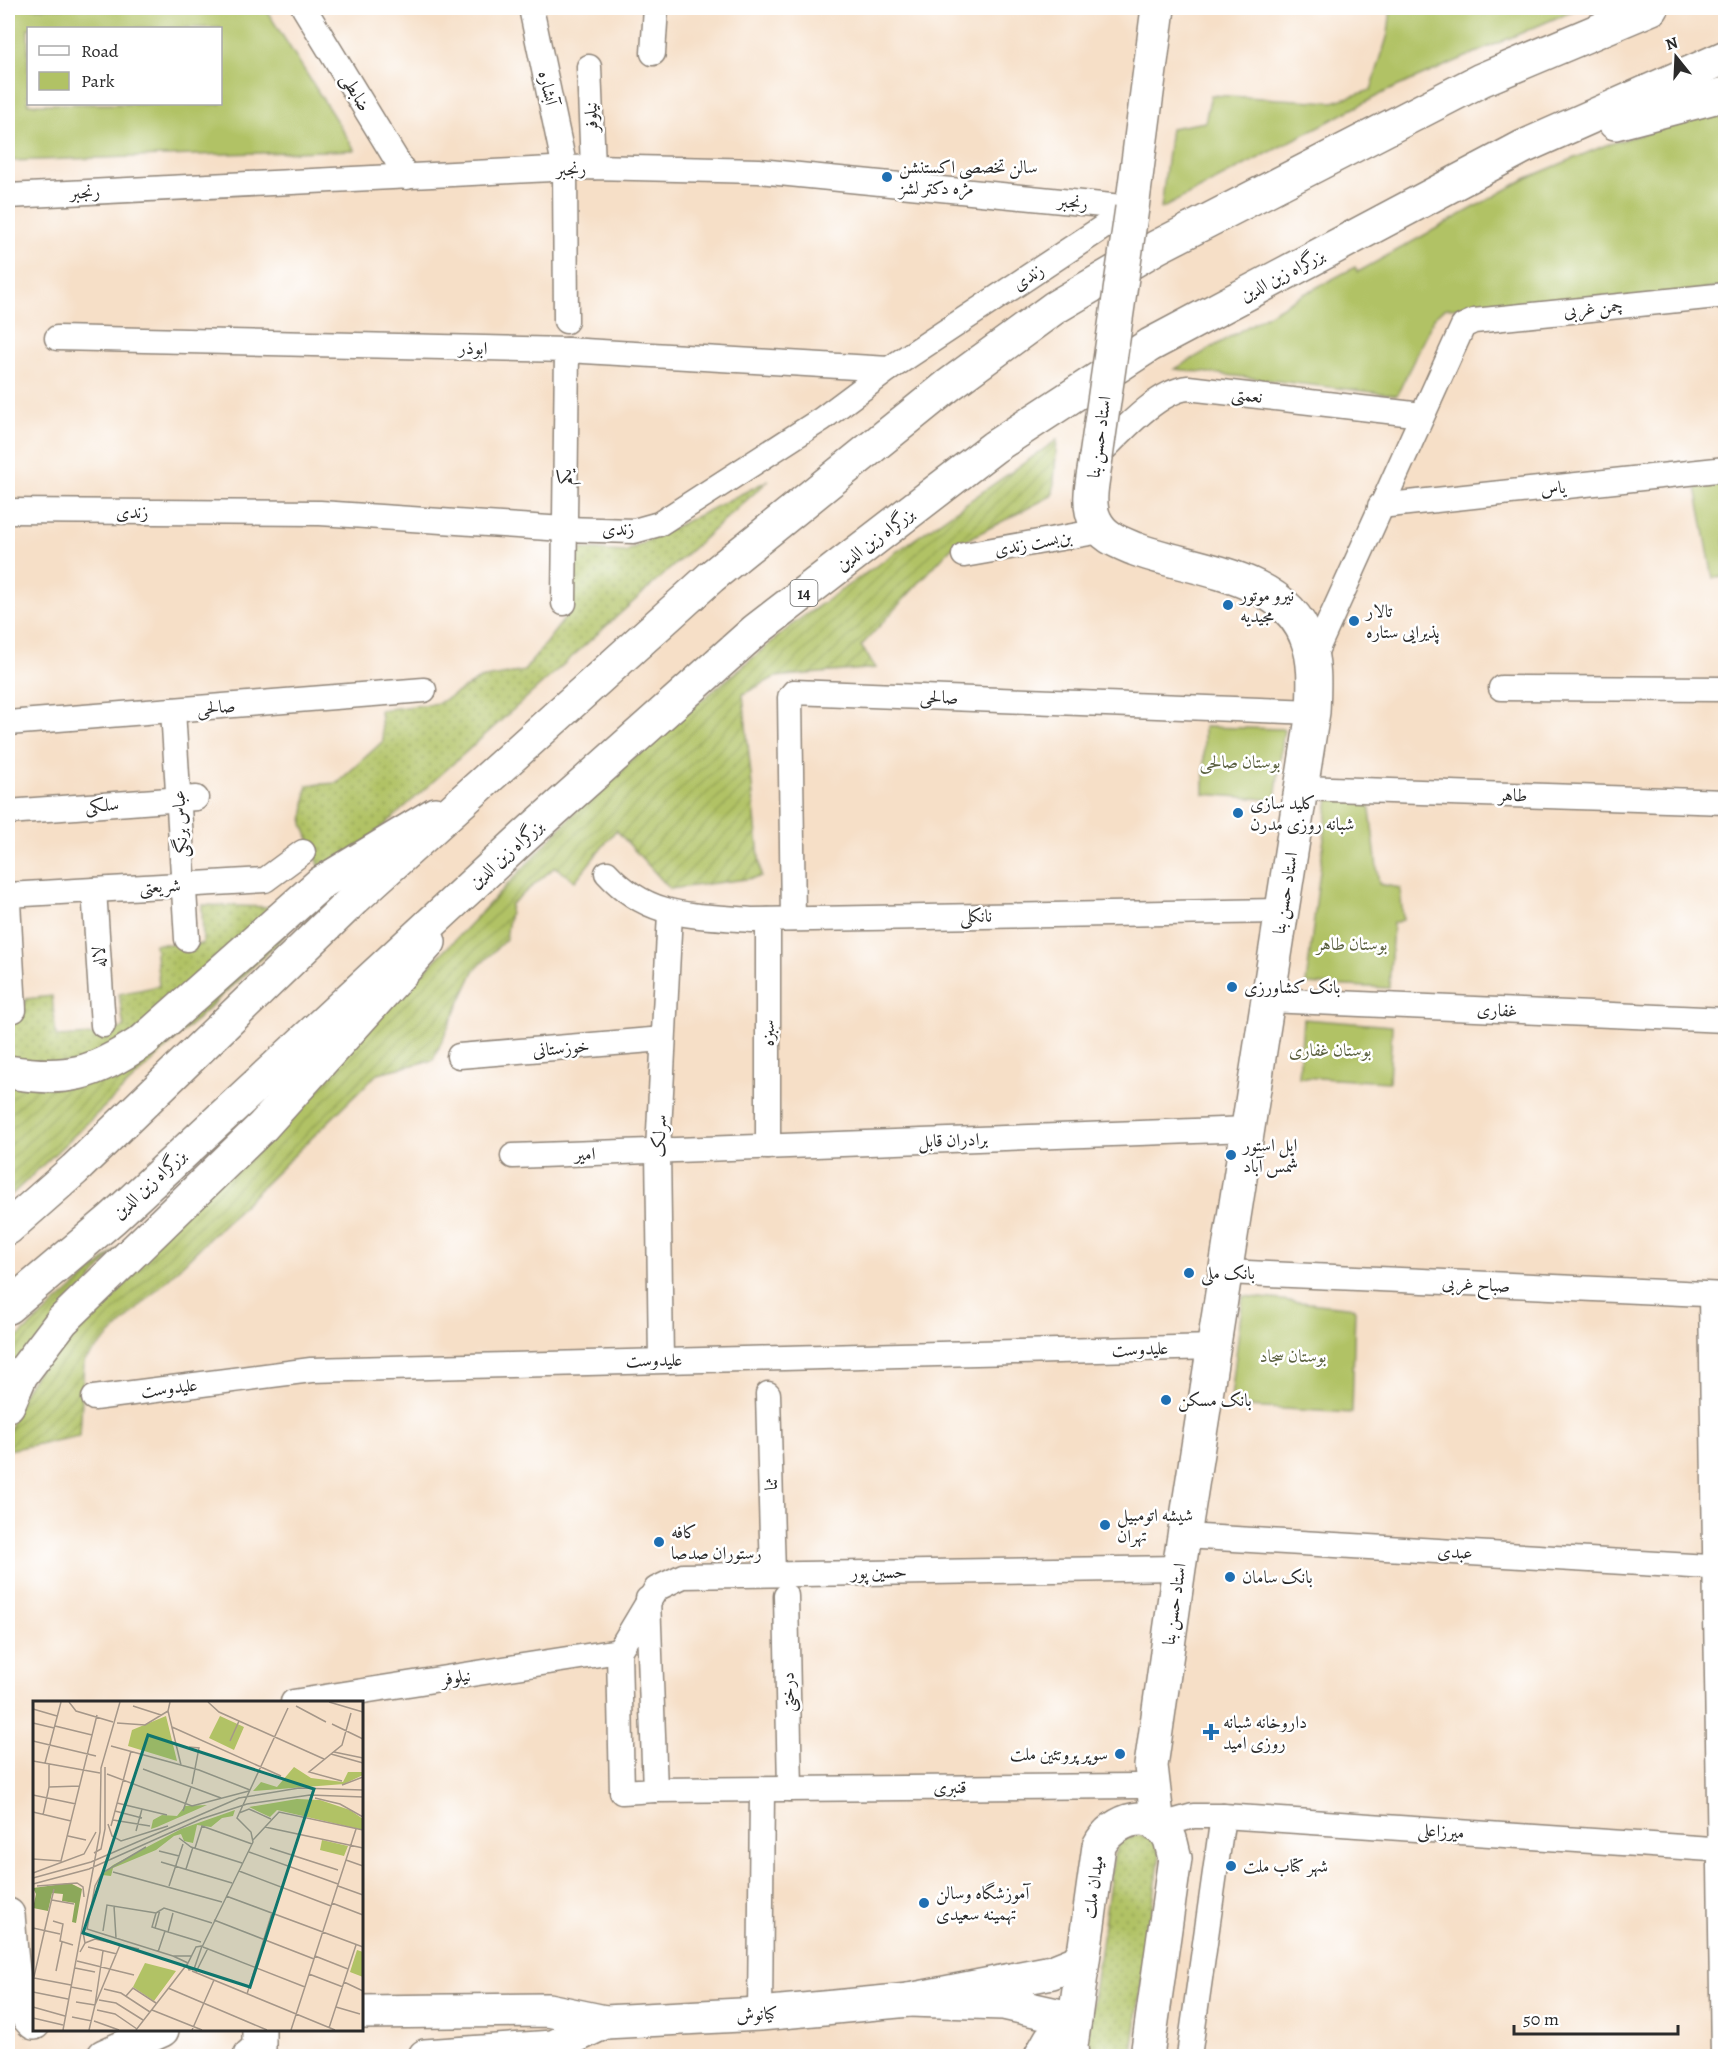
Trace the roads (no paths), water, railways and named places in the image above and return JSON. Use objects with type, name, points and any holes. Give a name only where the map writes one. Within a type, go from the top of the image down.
[{"type":"main road","name":"استاد حسن بنا","points":[[1144,1776],[1227,1272],[1313,711],[1312,660],[1307,638],[1299,624],[1284,607],[1257,587],[1224,574],[1150,554],[1112,540],[1101,531],[1095,520],[1091,503],[1158,8]]},
{"type":"main road","points":[[8,1228],[83,1161],[353,900],[711,576],[949,385],[1054,308],[1158,247],[1481,80],[1590,31],[1652,8]]},
{"type":"main road","name":"بزرگراه زین الدین","points":[[8,1307],[112,1219],[525,836],[756,630],[994,447],[1150,345],[1523,147],[1725,57]]},
{"type":"main road","points":[[1523,147],[1725,94]]},
{"type":"main road","points":[[8,1072],[37,1077],[74,1076],[115,1059],[143,1041],[321,883],[478,789]]},
{"type":"main road","points":[[8,1405],[21,1375],[62,1321],[263,1126],[525,836]]},
{"type":"main road","points":[[1144,1776],[1158,1826],[1170,1838],[1175,1858],[1147,2056]]},
{"type":"main road","points":[[1107,1833],[1144,1776]]},
{"type":"main road","name":"میدان ملت","points":[[1074,2033],[1099,1846],[1107,1833],[1121,1822],[1131,1819],[1143,1820],[1158,1826]]},
{"type":"main road","points":[[8,1915],[17,1989],[22,2008],[33,2022]]},
{"type":"main road","name":"کیانوش","points":[[606,2022],[760,2014],[909,2000],[1052,1972],[1077,1962],[1084,1951]]},
{"type":"main road","name":"کیانوش","points":[[909,2000],[1003,2003],[1074,2033]]},
{"type":"main road","points":[[363,2012],[548,2010],[606,2022]]},
{"type":"main road","points":[[425,2056],[553,2048],[606,2022]]},
{"type":"main road","points":[[104,2056],[160,2031]]},
{"type":"main road","points":[[250,2056],[260,2048],[259,2031]]},
{"type":"main road","points":[[1041,2056],[1050,2040],[1074,2033]]},
{"type":"street","name":"ضابطی","points":[[304,8],[407,177]]},
{"type":"street","name":"آبشاره","points":[[531,8],[566,169]]},
{"type":"street","points":[[653,53],[656,8]]},
{"type":"street","name":"نیلوفر","points":[[589,67],[593,168]]},
{"type":"street","name":"رنجبر","points":[[8,196],[593,168],[759,171],[1132,208]]},
{"type":"street","points":[[566,169],[566,321]]},
{"type":"street","name":"زندی","points":[[8,511],[320,513],[564,529],[634,531],[659,524],[822,419],[889,369],[1132,208]]},
{"type":"street","name":"چمن غربی","points":[[1422,415],[1462,327],[1474,321],[1725,295]]},
{"type":"street","name":"ابوذر","points":[[57,339],[567,350],[889,369]]},
{"type":"street","name":"یکم","points":[[564,603],[567,350]]},
{"type":"street","name":"نعمتی","points":[[1096,457],[1143,413],[1178,389],[1188,388],[1422,415]]},
{"type":"street","points":[[1312,660],[1422,415]]},
{"type":"street","name":"یاس","points":[[1380,506],[1725,469]]},
{"type":"street","name":"بن‌بست زندی","points":[[964,555],[1101,531]]},
{"type":"street","points":[[1501,688],[1725,688]]},
{"type":"street","name":"صالحی","points":[[8,723],[424,690]]},
{"type":"street","name":"صالحی","points":[[793,919],[790,696],[794,692],[1313,711]]},
{"type":"street","name":"عباس برنگی","points":[[173,710],[187,799],[183,885],[187,939]]},
{"type":"street","name":"طاهر","points":[[1301,788],[1725,802]]},
{"type":"street","name":"سلکی","points":[[8,812],[187,799]]},
{"type":"street","name":"شریعتی","points":[[8,895],[265,880],[303,852]]},
{"type":"street","points":[[607,873],[623,891],[669,913]]},
{"type":"street","name":"لاله","points":[[94,890],[103,1024]]},
{"type":"street","points":[[8,902],[14,1010]]},
{"type":"street","name":"نانکلی","points":[[669,913],[768,920],[1282,911]]},
{"type":"street","name":"سرلک","points":[[661,1360],[658,1151],[669,913]]},
{"type":"street","name":"سبزه","points":[[768,920],[768,1147]]},
{"type":"street","name":"غفاری","points":[[1268,1000],[1725,1020]]},
{"type":"street","name":"خوزستانی","points":[[459,1056],[663,1039]]},
{"type":"street","name":"برادران قابل","points":[[658,1151],[1248,1129]]},
{"type":"street","name":"امیر","points":[[513,1156],[658,1151]]},
{"type":"street","name":"صباح غربی","points":[[1227,1272],[1718,1295]]},
{"type":"street","points":[[1718,1295],[1723,2056]]},
{"type":"street","name":"علیدوست","points":[[94,1398],[311,1370],[1215,1347]]},
{"type":"street","name":"ثنا","points":[[768,1394],[773,1574]]},
{"type":"street","name":"عبدی","points":[[1184,1536],[1721,1568]]},
{"type":"street","name":"حسین پور","points":[[618,1652],[648,1598],[656,1589],[683,1576],[1179,1568]]},
{"type":"street","name":"درختی","points":[[786,1596],[790,1789]]},
{"type":"street","points":[[648,1598],[655,1790]]},
{"type":"street","name":"نیلوفر","points":[[300,1701],[618,1652]]},
{"type":"street","name":"قنبری","points":[[618,1652],[622,1792],[762,1790],[1144,1776]]},
{"type":"street","points":[[760,2014],[762,1790]]},
{"type":"street","name":"میرزاعلی","points":[[1158,1826],[1193,1816],[1223,1816],[1723,1850]]},
{"type":"street","points":[[1189,2056],[1223,1816]]},
{"type":"place","name":"سالن تخصصی اکستنشن مژه دکتر لشز","points":[[887,177]]},
{"type":"place","name":"نیرو موتور مجیدیه","points":[[1228,605]]},
{"type":"place","name":"تالار پذیرایی ستاره","points":[[1354,621]]},
{"type":"place","name":"کلید سازی شبانه روزی مدرن","points":[[1238,813]]},
{"type":"place","name":"بانک کشاورزی","points":[[1232,987]]},
{"type":"place","name":"اپل استور شمس آباد","points":[[1231,1155]]},
{"type":"place","name":"بانک ملی","points":[[1189,1273]]},
{"type":"place","name":"بانک مسکن","points":[[1166,1400]]},
{"type":"place","name":"شیشه اتومبیل تهران","points":[[1105,1525]]},
{"type":"place","name":"کافه رستوران صدصا","points":[[659,1542]]},
{"type":"place","name":"بانک سامان","points":[[1230,1577]]},
{"type":"place","name":"داروخانه شبانه روزی امید","points":[[1211,1732]]},
{"type":"place","name":"سوپر پروتئین ملت","points":[[1120,1754]]},
{"type":"place","name":"شهر کتاب ملت","points":[[1231,1866]]},
{"type":"place","name":"آموزشگاه وسالن تهمینه سعیدی","points":[[924,1903]]},
{"type":"park label","name":"بوستان صالحی","points":[[1240,762]]},
{"type":"park label","name":"بوستان طاهر","points":[[1352,944]]},
{"type":"park label","name":"بوستان غفاری","points":[[1330,1050]]},
{"type":"park label","name":"بوستان سجاد","points":[[1293,1356]]}]
